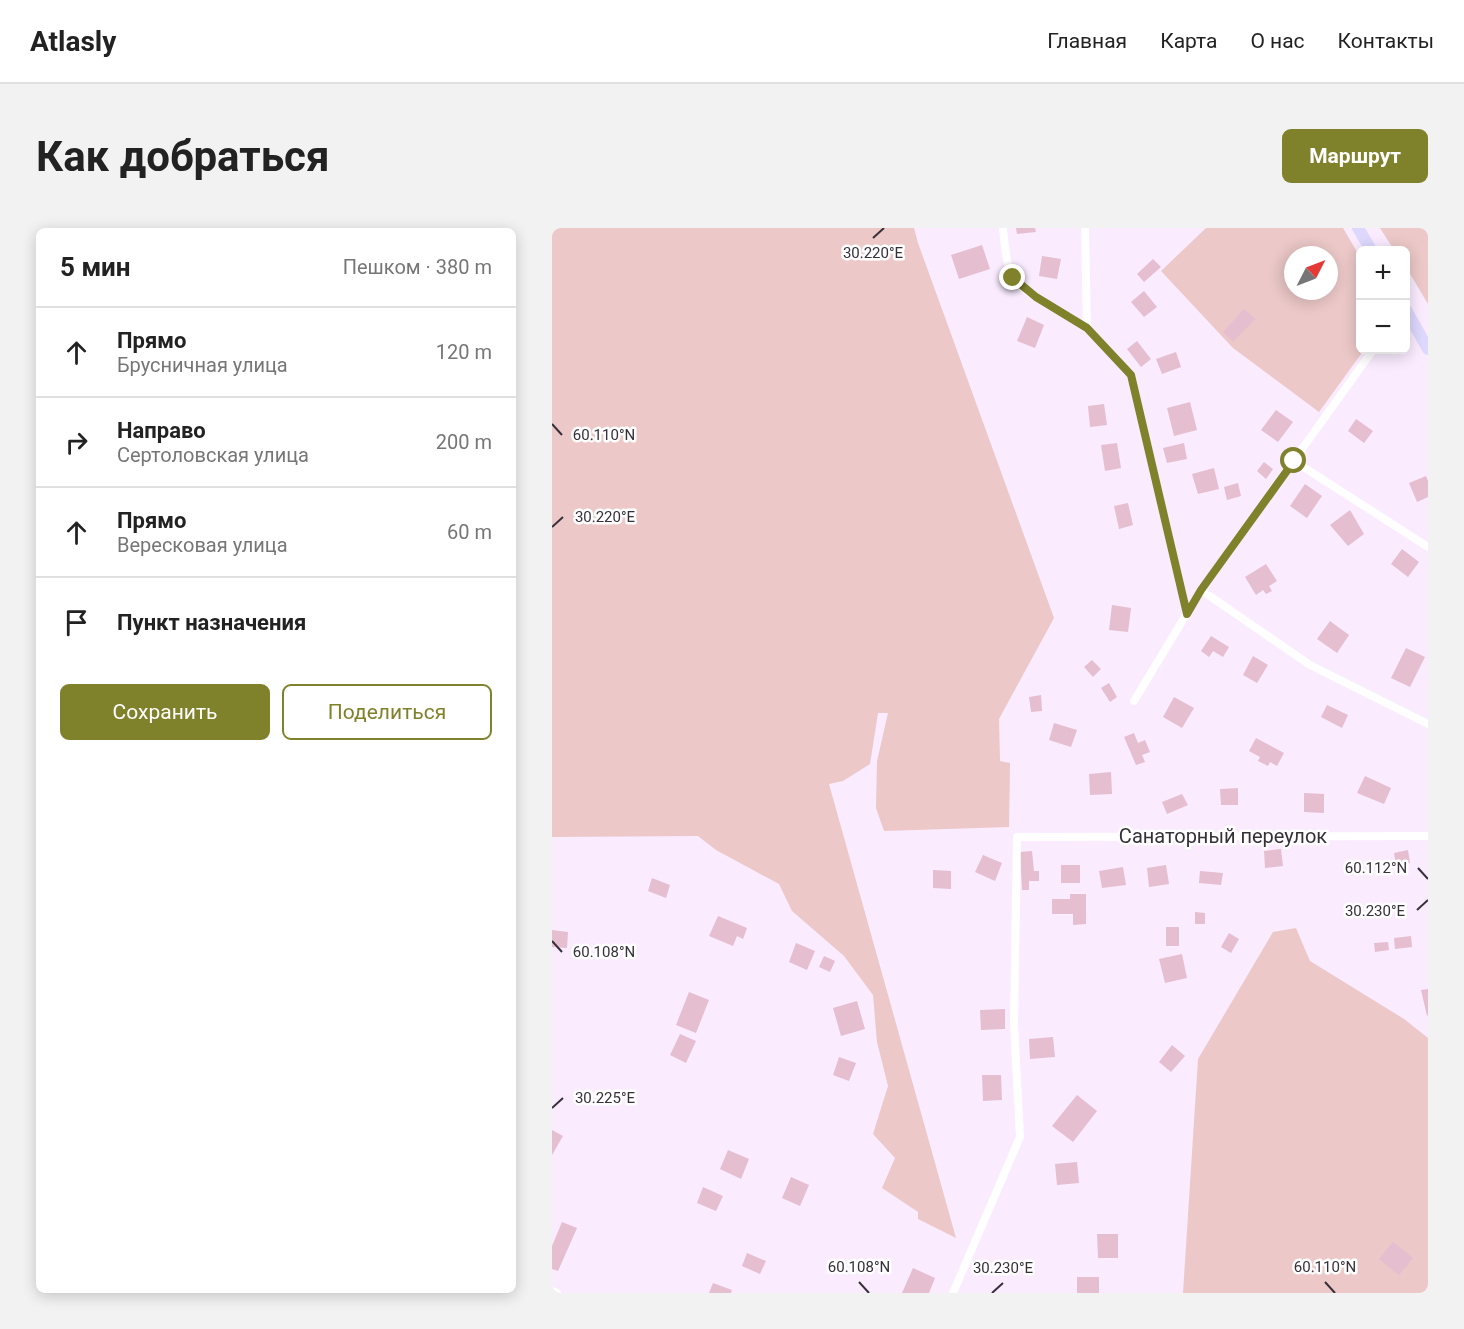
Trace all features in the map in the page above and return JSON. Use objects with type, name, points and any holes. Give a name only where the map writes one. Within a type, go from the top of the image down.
[{"type":"main road","points":[[1358,228],[1369,246]]},
{"type":"main road","points":[[1410,317],[1428,349]]},
{"type":"street","points":[[1003,228],[1004,247],[1013,278],[1036,297],[1087,328],[1131,375],[1187,614]]},
{"type":"street","points":[[1085,228],[1087,328]]},
{"type":"street","points":[[1134,701],[1201,590],[1370,354]]},
{"type":"street","points":[[1294,461],[1428,547]]},
{"type":"street","points":[[1201,590],[1310,666],[1428,724]]},
{"type":"street","name":"Санаторный переулок","points":[[954,1293],[1020,1137],[1014,1024],[1017,837],[1428,836]]},
{"type":"street","points":[[552,1291],[557,1293]]},
{"type":"shaded area","points":[[552,228],[914,228],[1054,618],[999,719],[1000,761],[1010,763],[1009,827],[884,831],[876,808],[877,761],[888,713],[878,713],[870,764],[843,781],[829,784],[956,1238],[918,1219],[918,1212],[882,1188],[895,1158],[873,1134],[888,1086],[877,1042],[873,995],[844,956],[792,911],[779,884],[716,850],[698,836],[552,837]]},
{"type":"shaded area","points":[[1206,228],[1343,228],[1356,250],[1356,354],[1361,354],[1319,412],[1233,348],[1161,271]]},
{"type":"shaded area","points":[[1380,228],[1428,228],[1428,304],[1410,274],[1410,246],[1391,246]]},
{"type":"shaded area","points":[[1296,928],[1310,961],[1404,1019],[1428,1038],[1428,1293],[1183,1293],[1198,1059],[1273,932]]},
{"type":"building","points":[[1016,228],[1035,228],[1036,232],[1017,234]]},
{"type":"building","points":[[982,245],[990,269],[959,279],[951,255]]},
{"type":"building","points":[[1042,256],[1061,259],[1057,279],[1039,276]]},
{"type":"building","points":[[1153,259],[1161,267],[1144,282],[1137,274]]},
{"type":"building","points":[[1144,291],[1157,307],[1144,317],[1131,302]]},
{"type":"building","points":[[1244,309],[1255,319],[1233,342],[1223,332]]},
{"type":"building","points":[[1027,317],[1044,325],[1035,348],[1017,341]]},
{"type":"building","points":[[1137,341],[1151,359],[1141,367],[1127,349]]},
{"type":"building","points":[[1176,352],[1181,367],[1162,374],[1156,359]]},
{"type":"building","points":[[1190,402],[1197,430],[1174,436],[1167,408]]},
{"type":"building","points":[[1104,404],[1107,425],[1090,427],[1088,406]]},
{"type":"building","points":[[1276,410],[1293,422],[1278,442],[1261,430]]},
{"type":"building","points":[[1356,419],[1373,431],[1364,443],[1348,431]]},
{"type":"building","points":[[1117,443],[1121,468],[1105,471],[1101,445]]},
{"type":"building","points":[[1184,443],[1187,459],[1167,463],[1163,448]]},
{"type":"building","points":[[1264,462],[1273,469],[1266,479],[1257,471]]},
{"type":"building","points":[[1214,468],[1219,489],[1198,494],[1192,474]]},
{"type":"building","points":[[1426,476],[1428,497],[1417,502],[1409,483]]},
{"type":"building","points":[[1238,483],[1241,496],[1227,500],[1224,487]]},
{"type":"building","points":[[1305,484],[1322,496],[1307,518],[1290,506]]},
{"type":"building","points":[[1128,503],[1133,525],[1119,529],[1114,506]]},
{"type":"building","points":[[1350,510],[1364,534],[1348,546],[1330,525]]},
{"type":"building","points":[[1402,549],[1419,562],[1408,577],[1391,564]]},
{"type":"building","points":[[1266,564],[1277,581],[1269,586],[1272,591],[1266,594],[1263,590],[1256,595],[1245,577]]},
{"type":"building","points":[[1112,605],[1131,608],[1128,632],[1109,630]]},
{"type":"building","points":[[1330,621],[1349,635],[1337,653],[1317,639]]},
{"type":"building","points":[[1211,636],[1229,647],[1223,657],[1213,651],[1209,657],[1201,651]]},
{"type":"building","points":[[1406,648],[1425,657],[1410,687],[1391,678]]},
{"type":"building","points":[[1253,656],[1268,665],[1257,683],[1243,675]]},
{"type":"building","points":[[1092,660],[1101,669],[1093,677],[1084,667]]},
{"type":"building","points":[[1109,683],[1117,697],[1110,702],[1101,688]]},
{"type":"building","points":[[1041,695],[1042,711],[1031,712],[1029,697]]},
{"type":"building","points":[[1174,697],[1194,708],[1182,728],[1163,717]]},
{"type":"building","points":[[1327,705],[1348,715],[1342,728],[1321,717]]},
{"type":"building","points":[[1054,723],[1077,730],[1071,747],[1049,740]]},
{"type":"building","points":[[1134,733],[1138,743],[1145,740],[1150,752],[1142,755],[1145,762],[1136,765],[1124,737]]},
{"type":"building","points":[[1256,738],[1284,753],[1277,766],[1270,762],[1268,766],[1258,761],[1260,757],[1249,751]]},
{"type":"building","points":[[1111,772],[1112,794],[1090,795],[1089,774]]},
{"type":"building","points":[[1365,776],[1391,788],[1384,804],[1357,793]]},
{"type":"building","points":[[1238,788],[1238,805],[1221,805],[1220,789]]},
{"type":"building","points":[[1304,793],[1324,794],[1324,813],[1304,812]]},
{"type":"building","points":[[1182,794],[1188,805],[1167,814],[1162,802]]},
{"type":"building","points":[[1281,849],[1283,866],[1265,868],[1264,851]]},
{"type":"building","points":[[1408,850],[1410,863],[1396,865],[1394,853]]},
{"type":"building","points":[[1032,851],[1034,871],[1039,871],[1039,881],[1029,881],[1029,890],[1022,890],[1020,852]]},
{"type":"building","points":[[983,855],[1002,863],[995,881],[975,872]]},
{"type":"building","points":[[1061,865],[1080,865],[1080,883],[1061,883]]},
{"type":"building","points":[[1166,865],[1169,884],[1149,887],[1147,868]]},
{"type":"building","points":[[1123,867],[1126,885],[1102,888],[1099,871]]},
{"type":"building","points":[[933,870],[951,871],[951,889],[933,888]]},
{"type":"building","points":[[1200,871],[1223,873],[1221,885],[1199,883]]},
{"type":"building","points":[[652,878],[670,885],[666,898],[648,891]]},
{"type":"building","points":[[1070,894],[1086,894],[1086,924],[1073,925],[1073,914],[1052,914],[1052,899],[1070,899]]},
{"type":"building","points":[[1195,912],[1205,913],[1205,924],[1195,924]]},
{"type":"building","points":[[718,916],[747,928],[743,939],[737,936],[733,946],[709,936]]},
{"type":"building","points":[[1166,927],[1179,927],[1179,946],[1166,946]]},
{"type":"building","points":[[552,930],[568,932],[567,948],[552,947]]},
{"type":"building","points":[[1229,933],[1239,939],[1231,953],[1221,947]]},
{"type":"building","points":[[1411,936],[1412,947],[1395,949],[1394,938]]},
{"type":"building","points":[[1388,942],[1389,950],[1375,952],[1374,943]]},
{"type":"building","points":[[796,943],[815,951],[807,970],[789,962]]},
{"type":"building","points":[[1182,954],[1187,978],[1165,983],[1159,959]]},
{"type":"building","points":[[824,956],[835,961],[830,972],[819,967]]},
{"type":"building","points":[[1428,989],[1428,1015],[1427,1016],[1421,990]]},
{"type":"building","points":[[689,992],[709,1000],[696,1033],[676,1025]]},
{"type":"building","points":[[857,1001],[865,1029],[841,1036],[833,1008]]},
{"type":"building","points":[[1005,1009],[1005,1029],[981,1030],[980,1010]]},
{"type":"building","points":[[680,1034],[696,1041],[686,1063],[670,1055]]},
{"type":"building","points":[[1053,1037],[1055,1057],[1030,1059],[1029,1039]]},
{"type":"building","points":[[1172,1045],[1185,1056],[1171,1072],[1159,1062]]},
{"type":"building","points":[[839,1057],[856,1063],[849,1081],[833,1075]]},
{"type":"building","points":[[982,1075],[1001,1075],[1002,1100],[983,1101]]},
{"type":"building","points":[[1077,1095],[1097,1111],[1073,1142],[1052,1126]]},
{"type":"building","points":[[552,1130],[563,1136],[552,1155]]},
{"type":"building","points":[[728,1150],[749,1159],[741,1179],[720,1169]]},
{"type":"building","points":[[1077,1162],[1079,1183],[1057,1185],[1055,1164]]},
{"type":"building","points":[[791,1177],[809,1185],[800,1206],[782,1198]]},
{"type":"building","points":[[703,1187],[723,1196],[716,1211],[697,1203]]},
{"type":"building","points":[[562,1222],[577,1228],[558,1271],[552,1269],[552,1246]]},
{"type":"building","points":[[1097,1234],[1118,1234],[1118,1258],[1098,1258]]},
{"type":"building","points":[[1393,1242],[1413,1258],[1399,1275],[1379,1259]]},
{"type":"building","points":[[747,1253],[766,1261],[760,1274],[742,1266]]},
{"type":"building","points":[[913,1268],[935,1278],[929,1293],[902,1293]]},
{"type":"building","points":[[1077,1277],[1099,1277],[1099,1293],[1077,1293]]},
{"type":"building","points":[[713,1283],[732,1290],[731,1293],[709,1293]]},
{"type":"route","points":[[1013,278],[1036,297],[1087,328],[1131,375],[1187,614],[1201,590],[1294,461]]}]
